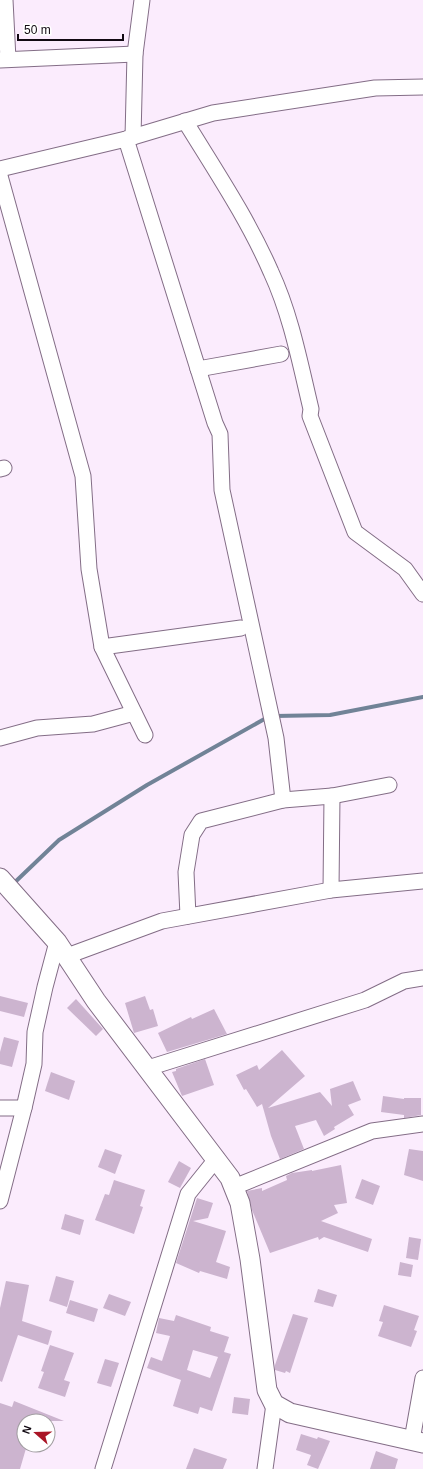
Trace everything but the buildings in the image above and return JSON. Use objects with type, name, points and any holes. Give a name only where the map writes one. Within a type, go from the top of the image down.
[{"type":"street","points":[[5,0],[4,59],[135,54]]},
{"type":"street","points":[[142,0],[135,54],[130,138],[198,369],[215,423],[220,434],[222,490],[268,697],[276,738],[283,800]]},
{"type":"street","points":[[0,169],[130,138],[213,113],[375,88],[423,87]]},
{"type":"street","points":[[185,121],[254,237],[272,272],[287,315],[312,409],[310,416],[355,532],[405,569],[423,594]]},
{"type":"street","points":[[0,176],[83,476],[89,569],[102,647],[145,734]]},
{"type":"street","points":[[198,369],[281,354]]},
{"type":"street","points":[[102,647],[241,628]]},
{"type":"street","points":[[0,738],[37,728],[93,724],[134,713]]},
{"type":"street","points":[[188,916],[186,872],[192,835],[201,821],[283,800],[332,796],[389,785]]},
{"type":"street","points":[[330,890],[332,796]]},
{"type":"street","points":[[0,878],[28,907],[62,949],[96,1000],[217,1158],[234,1188],[240,1203],[250,1259],[267,1390],[274,1404],[290,1413],[418,1442],[423,1378]]},
{"type":"street","points":[[62,949],[162,921],[188,916],[330,890],[423,881]]},
{"type":"street","points":[[0,1201],[34,1064],[35,1032],[38,1017],[62,949]]},
{"type":"street","points":[[148,1068],[365,1000],[404,981],[423,978]]},
{"type":"street","points":[[0,1108],[24,1108]]},
{"type":"street","points":[[234,1188],[372,1132],[423,1124]]},
{"type":"street","points":[[103,1469],[188,1194],[217,1158]]},
{"type":"street","points":[[265,1469],[274,1404]]},
{"type":"waterway","points":[[275,716],[330,715],[423,697]]},
{"type":"waterway","points":[[13,884],[59,840],[147,785],[268,717]]}]
